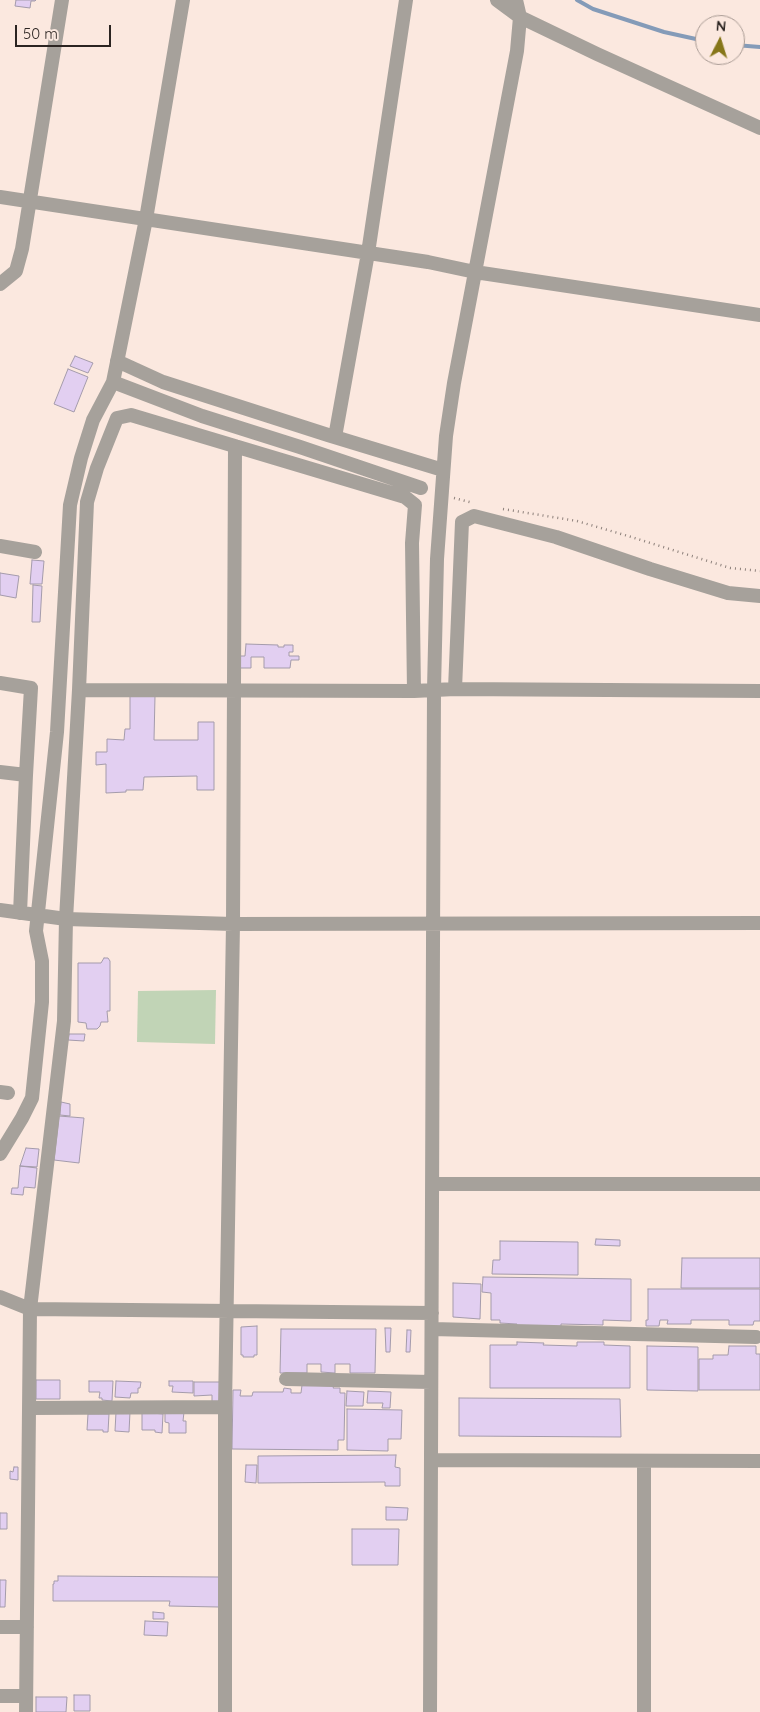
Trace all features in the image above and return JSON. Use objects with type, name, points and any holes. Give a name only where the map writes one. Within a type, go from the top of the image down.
[{"type":"street","points":[[0,284],[16,271],[30,202],[62,0]]},
{"type":"street","points":[[0,1154],[32,1098],[42,1002],[42,961],[36,931],[57,732],[70,505],[81,458],[94,420],[113,382],[118,361],[146,219],[183,0]]},
{"type":"street","points":[[335,437],[368,253],[406,0]]},
{"type":"street","points":[[497,0],[520,17],[760,128]]},
{"type":"street","points":[[430,1712],[436,559],[443,470],[454,383],[517,51],[520,17],[516,0]]},
{"type":"street","points":[[0,197],[760,315]]},
{"type":"street","points":[[118,361],[163,382],[443,470]]},
{"type":"street","points":[[113,382],[202,416],[421,488]]},
{"type":"street","points":[[26,1712],[30,1308],[64,1021],[66,919],[87,502],[97,468],[117,418],[131,415],[405,497],[415,505],[412,543],[414,691]]},
{"type":"street","points":[[225,1712],[225,1407],[233,924],[235,446]]},
{"type":"street","points":[[455,689],[462,522],[474,516],[556,536],[650,570],[728,593],[760,596]]},
{"type":"street","points":[[0,546],[35,552]]},
{"type":"street","points":[[0,683],[31,688],[20,913]]},
{"type":"street","points":[[79,690],[414,691],[455,689],[760,691]]},
{"type":"street","points":[[0,772],[26,776]]},
{"type":"street","points":[[0,910],[66,919],[233,924],[760,923]]},
{"type":"street","points":[[433,1184],[760,1184]]},
{"type":"street","points":[[0,1298],[30,1308],[432,1313]]},
{"type":"street","points":[[432,1329],[756,1337]]},
{"type":"street","points":[[286,1379],[431,1382]]},
{"type":"street","points":[[30,1408],[225,1407]]},
{"type":"street","points":[[430,1460],[760,1461]]},
{"type":"street","points":[[644,1461],[644,1712]]},
{"type":"street","points":[[0,1627],[27,1628]]},
{"type":"street","points":[[0,1696],[26,1696]]},
{"type":"path","points":[[441,494],[477,504]]},
{"type":"path","points":[[503,509],[577,521],[730,568],[760,571]]},
{"type":"green space","points":[[216,990],[215,1044],[137,1042],[138,991]]},
{"type":"building","points":[[16,0],[36,0],[31,1],[30,8],[15,6]]},
{"type":"building","points":[[75,356],[93,363],[88,373],[70,366]]},
{"type":"building","points":[[68,369],[88,377],[74,412],[54,404]]},
{"type":"building","points":[[32,560],[44,561],[42,584],[30,584]]},
{"type":"building","points":[[0,573],[19,576],[16,598],[0,595]]},
{"type":"building","points":[[33,585],[42,586],[40,622],[32,622]]},
{"type":"building","points":[[246,644],[278,645],[278,647],[293,645],[293,652],[289,652],[289,656],[299,656],[299,660],[291,660],[290,668],[264,668],[264,657],[251,657],[251,668],[240,668],[240,656],[245,656]]},
{"type":"building","points":[[130,695],[155,696],[154,740],[198,740],[198,722],[214,722],[214,790],[197,790],[197,776],[144,777],[143,790],[106,793],[106,764],[96,765],[96,752],[107,752],[107,739],[124,740],[125,729],[130,729]]},
{"type":"building","points":[[104,958],[108,958],[110,961],[110,1011],[107,1011],[108,1022],[101,1022],[97,1029],[87,1029],[86,1023],[78,1022],[78,963],[101,963]]},
{"type":"building","points":[[69,1034],[85,1034],[84,1041],[68,1040]]},
{"type":"building","points":[[61,1102],[70,1104],[70,1116],[60,1115]]},
{"type":"building","points":[[59,1116],[84,1118],[79,1163],[54,1160]]},
{"type":"building","points":[[26,1148],[39,1149],[37,1167],[20,1166]]},
{"type":"building","points":[[20,1166],[37,1168],[35,1188],[24,1187],[23,1195],[11,1194],[12,1188],[18,1188]]},
{"type":"building","points":[[596,1239],[620,1240],[620,1246],[595,1245]]},
{"type":"building","points":[[500,1241],[578,1242],[578,1275],[492,1274],[493,1260],[500,1260]]},
{"type":"building","points":[[682,1258],[760,1258],[760,1288],[681,1288]]},
{"type":"building","points":[[483,1277],[631,1279],[631,1321],[603,1320],[603,1325],[561,1324],[561,1327],[516,1326],[517,1324],[500,1323],[500,1320],[491,1320],[491,1293],[482,1292]]},
{"type":"building","points":[[453,1283],[481,1284],[480,1319],[453,1317]]},
{"type":"building","points":[[648,1289],[760,1289],[760,1321],[754,1321],[753,1325],[729,1325],[729,1320],[691,1320],[691,1324],[667,1324],[668,1320],[660,1320],[659,1326],[646,1326],[646,1320],[648,1320]]},
{"type":"building","points":[[257,1326],[257,1355],[254,1355],[254,1357],[243,1357],[241,1355],[241,1327]]},
{"type":"building","points":[[385,1328],[391,1328],[390,1352],[386,1352]]},
{"type":"building","points":[[281,1329],[376,1329],[375,1373],[350,1373],[350,1364],[335,1364],[335,1373],[321,1372],[321,1364],[307,1364],[307,1373],[280,1373]]},
{"type":"building","points":[[407,1330],[411,1330],[410,1352],[406,1352]]},
{"type":"building","points":[[517,1342],[577,1346],[577,1342],[604,1342],[604,1345],[630,1346],[630,1388],[490,1388],[490,1345],[517,1345]]},
{"type":"building","points":[[647,1346],[698,1347],[698,1391],[647,1390]]},
{"type":"building","points":[[729,1346],[756,1346],[756,1354],[760,1354],[760,1390],[699,1390],[699,1359],[713,1359],[713,1355],[728,1355]]},
{"type":"building","points":[[36,1380],[60,1380],[60,1399],[36,1399]]},
{"type":"building","points":[[89,1381],[113,1381],[112,1401],[99,1398],[100,1392],[89,1392]]},
{"type":"building","points":[[116,1381],[141,1382],[138,1393],[131,1393],[130,1398],[115,1397]]},
{"type":"building","points":[[169,1381],[193,1381],[193,1393],[172,1392],[173,1386],[169,1386]]},
{"type":"building","points":[[194,1382],[221,1382],[221,1403],[212,1402],[212,1395],[194,1396]]},
{"type":"building","points":[[302,1385],[334,1386],[333,1388],[340,1388],[340,1393],[345,1393],[344,1440],[338,1440],[338,1450],[232,1449],[233,1390],[241,1390],[240,1396],[252,1396],[253,1392],[283,1392],[284,1388],[291,1389],[291,1393],[301,1393]]},
{"type":"building","points":[[347,1391],[364,1392],[363,1406],[346,1406]]},
{"type":"building","points":[[368,1391],[391,1392],[390,1408],[382,1408],[383,1403],[367,1403]]},
{"type":"building","points":[[459,1398],[620,1399],[621,1437],[459,1436]]},
{"type":"building","points":[[347,1409],[402,1410],[401,1439],[388,1439],[388,1451],[347,1450]]},
{"type":"building","points":[[116,1412],[130,1412],[129,1432],[115,1431]]},
{"type":"building","points":[[142,1412],[163,1414],[162,1433],[155,1432],[155,1430],[142,1430]]},
{"type":"building","points":[[165,1412],[184,1412],[183,1421],[186,1421],[186,1433],[169,1433],[169,1423],[165,1422]]},
{"type":"building","points":[[88,1414],[109,1414],[108,1432],[103,1432],[103,1430],[87,1430]]},
{"type":"building","points":[[396,1455],[395,1467],[400,1468],[400,1486],[385,1486],[385,1482],[258,1483],[258,1456]]},
{"type":"building","points":[[246,1465],[257,1465],[256,1483],[245,1482]]},
{"type":"building","points":[[14,1467],[18,1467],[18,1480],[10,1479],[10,1471],[13,1472]]},
{"type":"building","points":[[386,1507],[408,1508],[407,1520],[386,1520]]},
{"type":"building","points":[[0,1513],[7,1513],[7,1529],[0,1529]]},
{"type":"building","points":[[352,1529],[399,1529],[398,1565],[352,1565]]},
{"type":"building","points":[[58,1576],[219,1577],[219,1607],[169,1606],[170,1601],[53,1601],[53,1584],[54,1581],[58,1581]]},
{"type":"building","points":[[0,1580],[6,1580],[5,1607],[0,1607]]},
{"type":"building","points":[[153,1612],[164,1613],[164,1619],[153,1619]]},
{"type":"building","points":[[145,1621],[168,1622],[167,1636],[144,1635]]},
{"type":"building","points":[[74,1695],[90,1695],[90,1711],[74,1711]]},
{"type":"building","points":[[36,1697],[67,1697],[66,1712],[36,1712]]},
{"type":"waterway","points":[[577,0],[593,9],[664,32],[695,39]]},
{"type":"waterway","points":[[745,46],[760,47]]}]
